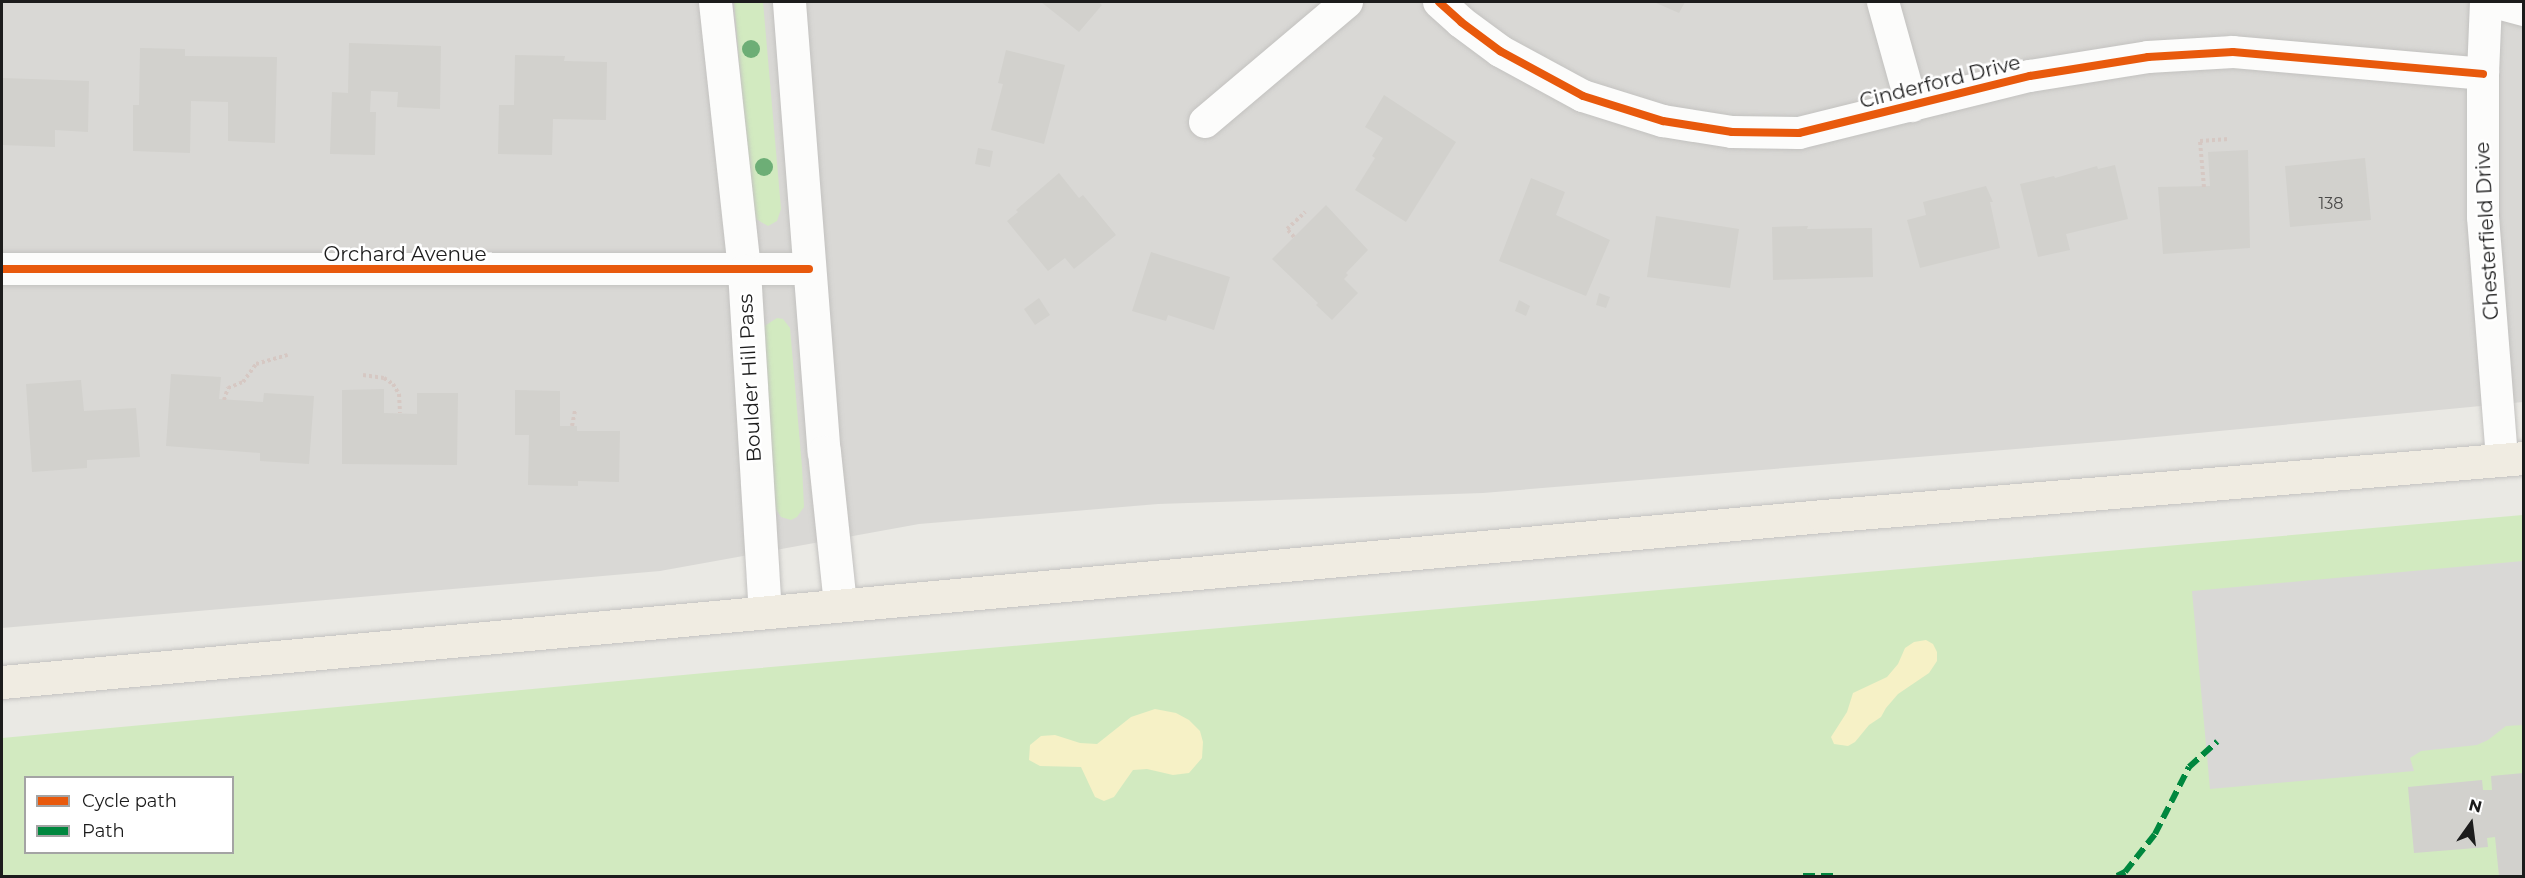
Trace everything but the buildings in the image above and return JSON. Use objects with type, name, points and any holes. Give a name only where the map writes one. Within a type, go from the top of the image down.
[{"type":"main road","points":[[2,682],[1823,516],[2513,458]]},
{"type":"street","name":"Boulder Hill Pass","points":[[715,2],[744,271],[765,611]]},
{"type":"street","points":[[789,2],[809,269],[840,604]]},
{"type":"street","points":[[1205,122],[1347,2]]},
{"type":"street","name":"Cinderford Drive","points":[[1439,2],[1461,22],[1500,51],[1583,96],[1663,121],[1732,132],[1799,133],[2030,76],[2148,57],[2227,52],[2483,74]]},
{"type":"street","points":[[1883,2],[1912,106]]},
{"type":"street","name":"Chesterfield Drive","points":[[2486,2],[2482,217],[2513,458]]},
{"type":"street","points":[[2494,2],[2523,10]]},
{"type":"street","name":"Orchard Avenue","points":[[2,269],[744,271],[809,269]]},
{"type":"path","points":[[2204,187],[2200,141],[2229,139]]},
{"type":"path","points":[[1294,237],[1287,229],[1305,212]]},
{"type":"path","points":[[224,400],[228,388],[243,382],[256,364],[288,355]]},
{"type":"path","points":[[363,375],[384,378],[393,384],[399,394],[400,413]]},
{"type":"path","points":[[572,426],[575,410]]},
{"type":"shaded area","points":[[2,2],[2523,2],[2523,402],[2124,440],[1483,493],[1158,504],[919,524],[660,571],[2,628]]},
{"type":"shaded area","points":[[2523,561],[2523,725],[2506,726],[2488,740],[2477,745],[2421,751],[2410,758],[2414,771],[2210,789],[2192,591]]},
{"type":"green space","points":[[734,2],[763,2],[781,209],[777,221],[768,226],[756,219],[751,200]]},
{"type":"green space","points":[[777,318],[783,319],[790,328],[802,467],[804,507],[797,517],[791,520],[781,517],[774,506],[763,327]]},
{"type":"green space","points":[[2523,515],[2523,876],[2,876],[2,738],[737,670]]},
{"type":"sand","points":[[1926,640],[1933,644],[1937,652],[1937,661],[1929,673],[1898,694],[1881,717],[1869,725],[1855,742],[1848,746],[1834,744],[1831,737],[1847,712],[1853,693],[1887,677],[1898,664],[1905,648],[1914,642]]},
{"type":"sand","points":[[1155,709],[1176,713],[1189,720],[1200,731],[1203,742],[1202,758],[1189,773],[1173,775],[1147,769],[1133,770],[1114,797],[1104,801],[1095,797],[1081,767],[1040,766],[1029,760],[1030,745],[1041,736],[1055,735],[1080,743],[1097,744],[1131,717]]},
{"type":"marked path","points":[[2117,876],[2125,872],[2155,834],[2189,767],[2217,742]]},
{"type":"marked path","points":[[1803,876],[1833,876]]},
{"type":"cycle path","points":[[1439,2],[1461,22],[1500,51],[1583,96],[1663,121],[1732,132],[1799,133],[2030,76],[2148,57],[2233,52],[2483,74]]},
{"type":"cycle path","points":[[2,269],[809,269]]}]
